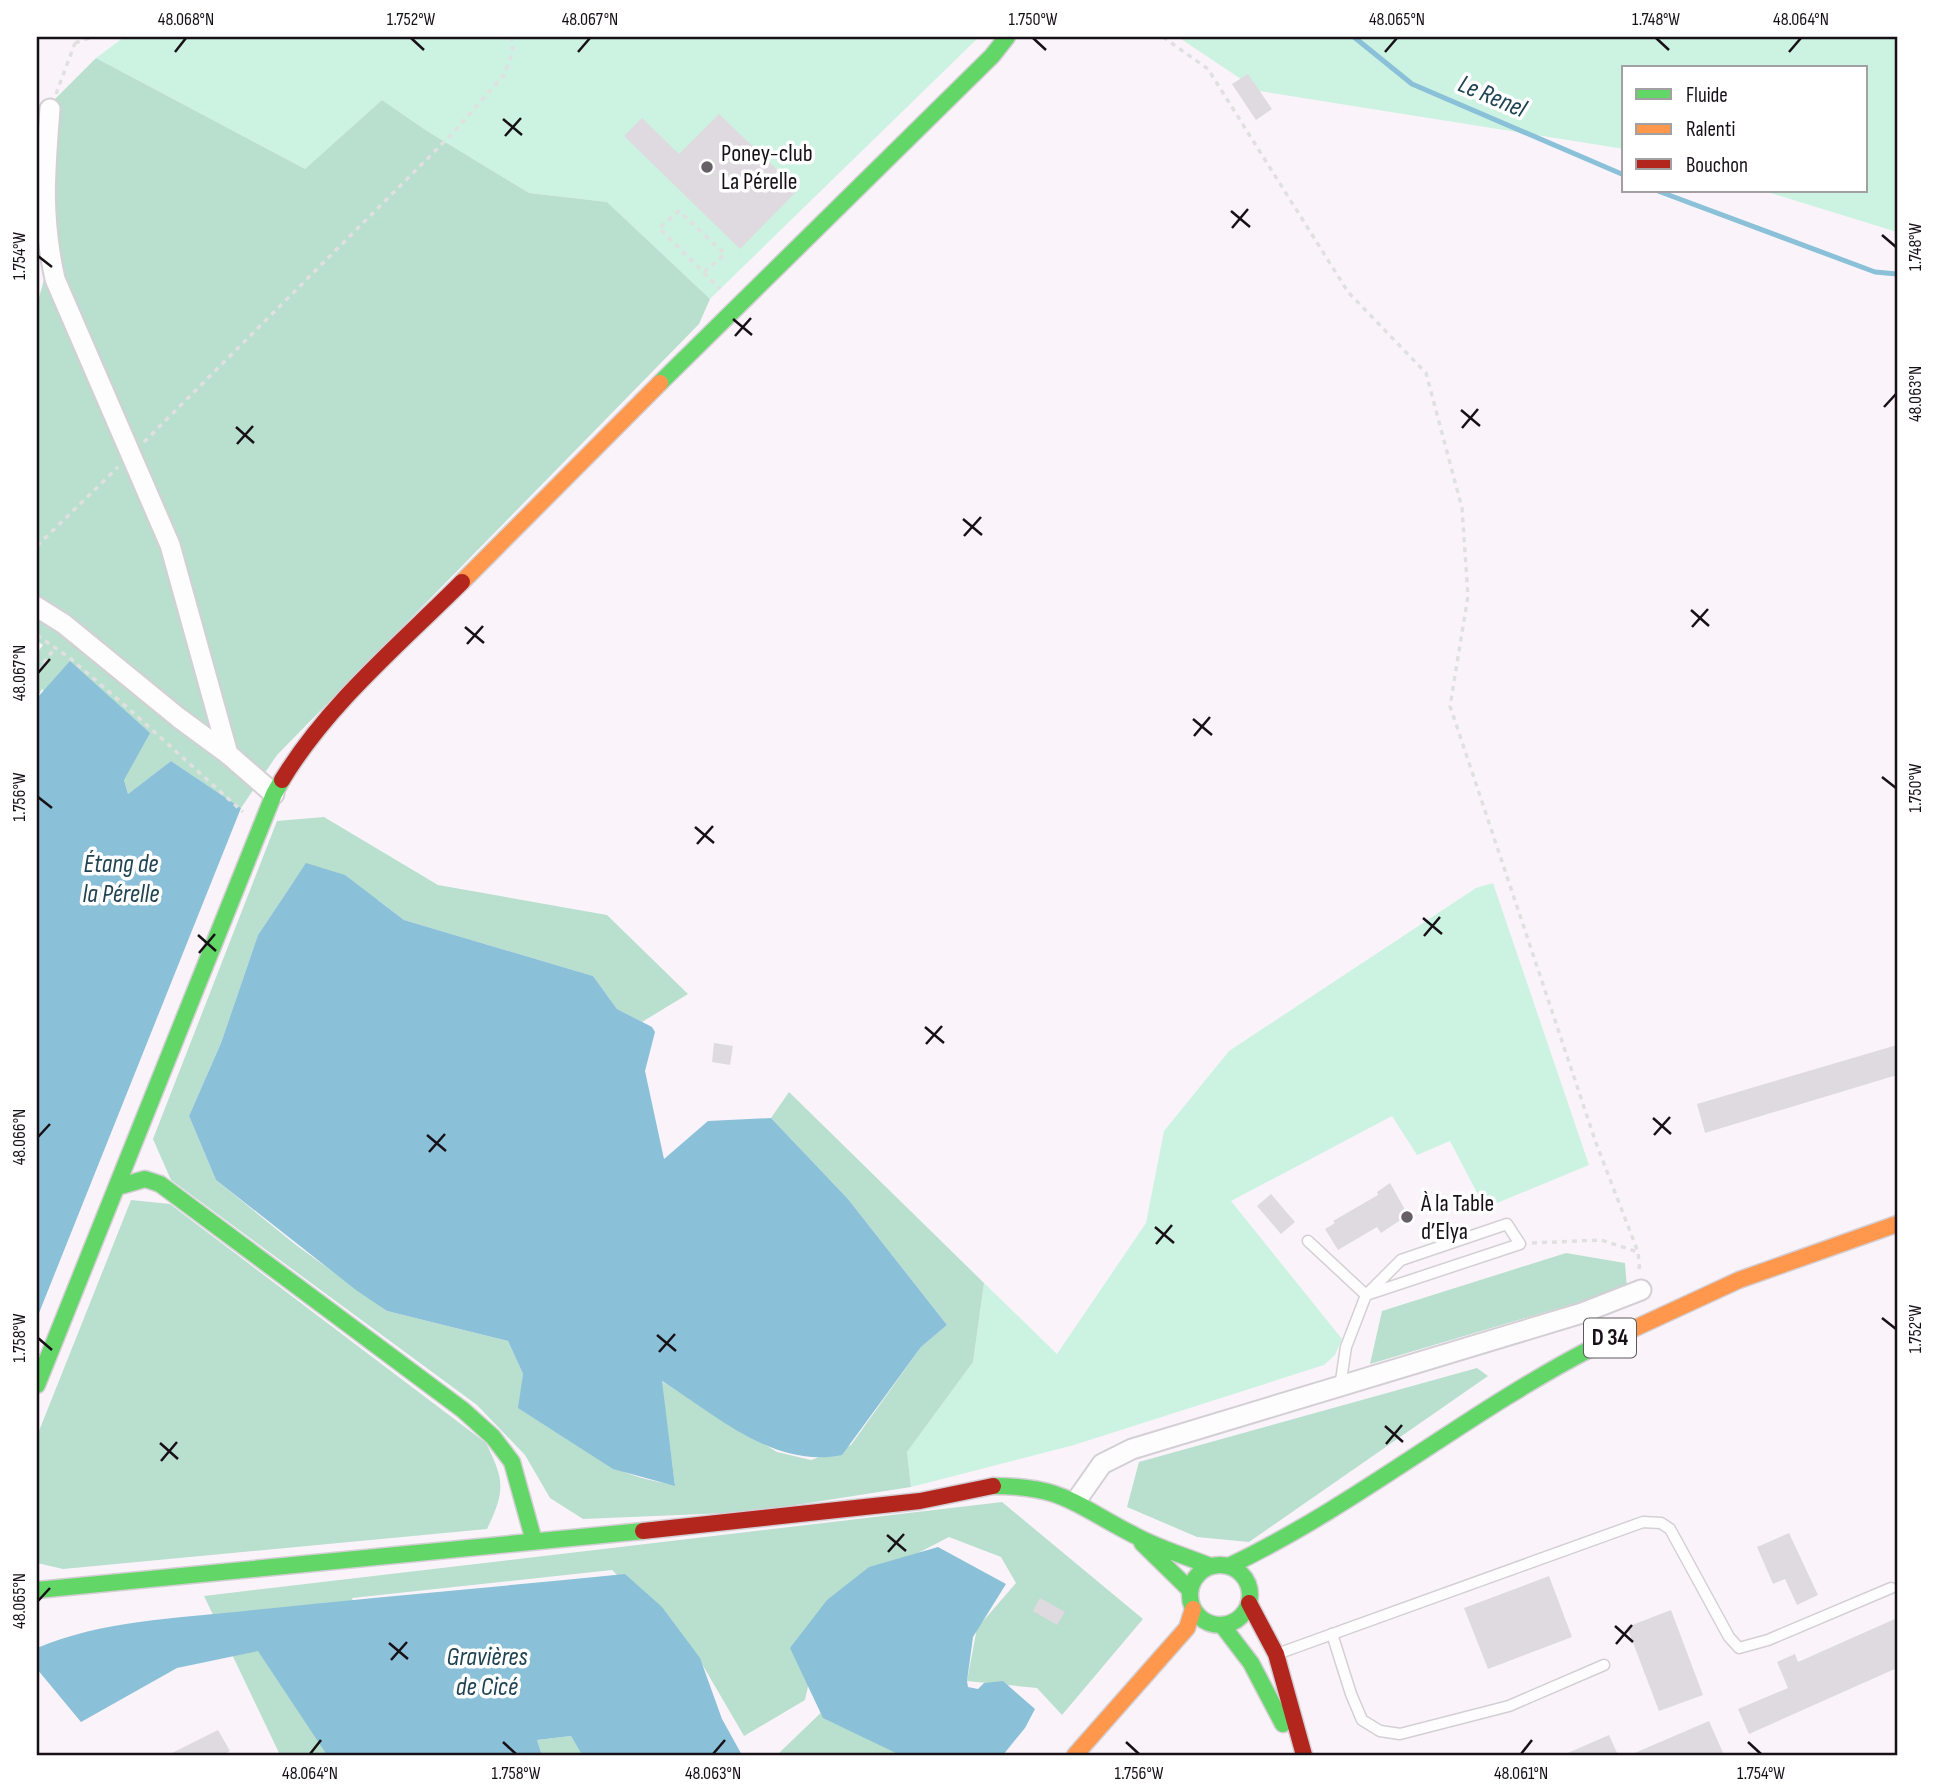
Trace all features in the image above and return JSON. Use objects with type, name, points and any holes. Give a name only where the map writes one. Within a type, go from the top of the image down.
[{"type":"main road","points":[[37,1385],[127,1156],[143,1128],[274,794],[302,747],[340,705],[736,306],[992,56],[1007,37]]},
{"type":"main road","points":[[143,1128],[148,1157],[160,1184]]},
{"type":"main road","points":[[117,1187],[145,1179],[160,1184],[463,1410],[493,1437],[512,1462],[534,1541]]},
{"type":"main road","name":"D 34","points":[[1229,1566],[1272,1547],[1347,1502],[1422,1448],[1490,1406],[1634,1326],[1770,1265],[1897,1224]]},
{"type":"main road","points":[[37,1590],[68,1584],[803,1516],[920,1501],[991,1486],[1024,1486],[1052,1491],[1076,1501],[1135,1536],[1210,1566],[1229,1566],[1243,1575],[1274,1655],[1303,1755]]},
{"type":"main road","name":"D 34","points":[[1286,1556],[1347,1502]]},
{"type":"main road","points":[[1135,1536],[1190,1590]]},
{"type":"main road","points":[[1210,1566],[1196,1576],[1190,1590],[1193,1609],[1198,1617],[1218,1625],[1251,1663],[1303,1755]]},
{"type":"main road","points":[[1145,1679],[1218,1625],[1239,1618],[1250,1596],[1268,1573]]},
{"type":"main road","points":[[1075,1755],[1145,1679],[1187,1628],[1193,1609]]},
{"type":"street","points":[[50,109],[43,203],[45,235],[55,279],[170,545],[228,754]]},
{"type":"street","points":[[37,607],[64,624],[179,718],[228,754],[274,794]]},
{"type":"street","points":[[1076,1501],[1102,1464],[1132,1449],[1582,1313],[1642,1290]]},
{"type":"lane","points":[[1340,1387],[1346,1347],[1366,1295],[1401,1260],[1507,1224],[1520,1244],[1366,1295]]},
{"type":"lane","points":[[1308,1241],[1366,1295]]},
{"type":"lane","points":[[1251,1663],[1643,1522],[1661,1523],[1670,1529],[1729,1637],[1739,1648],[1768,1640],[1891,1588]]},
{"type":"lane","points":[[1332,1634],[1351,1694],[1363,1720],[1380,1731],[1400,1734],[1509,1706],[1604,1665]]},
{"type":"path","points":[[50,109],[75,43],[74,37]]},
{"type":"path","points":[[75,43],[92,37]]},
{"type":"path","points":[[37,546],[459,125],[504,75],[513,51],[511,37]]},
{"type":"path","points":[[1163,37],[1208,69],[1348,292],[1426,373],[1462,508],[1468,596],[1450,706],[1596,1143],[1638,1252],[1642,1290]]},
{"type":"path","points":[[704,272],[725,254],[679,211],[659,228],[736,306]]},
{"type":"path","points":[[37,635],[223,791],[243,811],[237,824]]},
{"type":"path","points":[[37,671],[55,648]]},
{"type":"path","points":[[1520,1244],[1601,1240],[1638,1252]]},
{"type":"green space","points":[[124,37],[979,37],[710,299],[607,202],[529,193],[427,131],[382,100],[305,169],[96,58]]},
{"type":"green space","points":[[1178,37],[1897,37],[1897,232],[1767,192],[1868,192],[1868,66],[1622,66],[1622,149],[1259,91]]},
{"type":"green space","points":[[96,58],[305,169],[382,100],[427,131],[529,193],[607,202],[710,299],[699,324],[277,755],[241,808],[171,761],[128,794],[124,780],[42,689],[37,698],[37,653],[43,645],[37,641],[37,305],[45,276],[43,111]]},
{"type":"green space","points":[[324,817],[438,885],[607,915],[688,994],[642,1022],[617,1009],[593,976],[404,920],[378,900],[294,881],[258,935],[221,1043],[189,1116],[216,1180],[296,1245],[387,1311],[508,1341],[523,1374],[522,1383],[588,1451],[624,1472],[675,1485],[661,1381],[777,1452],[811,1460],[851,1445],[921,1347],[947,1325],[848,1199],[771,1118],[789,1092],[984,1283],[973,1362],[907,1452],[911,1487],[751,1512],[583,1519],[550,1498],[525,1455],[477,1405],[171,1180],[153,1139],[277,821]]},
{"type":"green space","points":[[1493,883],[1589,1165],[1485,1208],[1450,1141],[1417,1155],[1392,1116],[1231,1201],[1342,1339],[1335,1355],[1324,1365],[1074,1445],[911,1487],[907,1452],[973,1362],[984,1283],[1057,1354],[1146,1223],[1164,1131],[1229,1051],[1476,888]]},
{"type":"green space","points":[[131,1200],[170,1204],[486,1443],[497,1467],[500,1486],[497,1505],[487,1529],[63,1569],[37,1563],[37,1436]]},
{"type":"green space","points":[[1566,1253],[1625,1263],[1627,1288],[1370,1364],[1382,1311]]},
{"type":"green space","points":[[1477,1368],[1488,1376],[1249,1542],[1197,1537],[1127,1507],[1139,1462]]},
{"type":"green space","points":[[1002,1502],[1143,1619],[1062,1715],[1037,1688],[967,1681],[977,1628],[1016,1583],[1001,1557],[949,1537],[827,1600],[805,1700],[744,1736],[695,1652],[612,1570],[352,1598],[390,1725],[404,1755],[280,1755],[204,1596]]},
{"type":"green space","points":[[832,1702],[957,1755],[777,1755]]},
{"type":"green space","points":[[571,1736],[582,1755],[542,1755],[537,1740]]},
{"type":"water","name":"Étang de la Pérelle","points":[[70,661],[150,733],[124,780],[128,794],[171,761],[241,808],[37,1318],[37,698]]},
{"type":"water","points":[[306,863],[345,875],[404,920],[593,976],[617,1009],[652,1027],[655,1032],[645,1071],[664,1159],[708,1121],[771,1118],[848,1199],[947,1325],[921,1347],[842,1455],[817,1457],[769,1447],[725,1423],[662,1381],[675,1486],[613,1469],[518,1408],[523,1374],[508,1341],[387,1311],[356,1290],[216,1180],[189,1116],[221,1043],[258,935]]},
{"type":"water","points":[[938,1547],[1006,1584],[973,1637],[967,1681],[968,1687],[978,1689],[984,1683],[1003,1681],[1035,1709],[1025,1728],[1003,1755],[900,1755],[823,1718],[790,1648],[827,1600],[869,1567]]},
{"type":"water","name":"Gravières de Cicé","points":[[625,1574],[662,1607],[700,1658],[722,1719],[742,1755],[582,1755],[571,1736],[537,1740],[542,1755],[327,1755],[258,1651],[177,1668],[81,1722],[37,1669],[37,1648],[113,1626]]},
{"type":"building","points":[[1248,74],[1272,109],[1256,120],[1232,84]]},
{"type":"building","points":[[719,114],[798,190],[740,249],[624,136],[642,118],[679,154]]},
{"type":"building","points":[[714,1043],[733,1046],[730,1065],[712,1062]]},
{"type":"building","points":[[1897,1045],[1897,1075],[1705,1133],[1697,1104]]},
{"type":"building","points":[[1390,1183],[1408,1215],[1381,1233],[1377,1227],[1338,1250],[1325,1229],[1335,1223],[1333,1221],[1378,1195],[1377,1192]]},
{"type":"building","points":[[1271,1194],[1295,1222],[1281,1234],[1257,1206]]},
{"type":"building","points":[[1789,1533],[1818,1595],[1797,1605],[1785,1579],[1773,1584],[1757,1547]]},
{"type":"building","points":[[1549,1576],[1572,1637],[1488,1669],[1464,1608]]},
{"type":"building","points":[[1040,1598],[1065,1612],[1057,1625],[1033,1611]]},
{"type":"building","points":[[1671,1610],[1703,1695],[1659,1711],[1627,1627]]},
{"type":"building","points":[[1897,1618],[1897,1668],[1749,1734],[1738,1709],[1788,1688],[1777,1662],[1795,1654],[1798,1662]]},
{"type":"building","points":[[1709,1721],[1724,1755],[1630,1755]]},
{"type":"building","points":[[218,1730],[230,1751],[222,1755],[168,1755]]},
{"type":"building","points":[[1609,1735],[1618,1755],[1563,1755]]},
{"type":"waterway","name":"Le Renel","points":[[1354,37],[1412,84],[1622,174]]},
{"type":"waterway","name":"Le Renel","points":[[1661,192],[1875,272],[1897,274]]},
{"type":"traffic: fast","points":[[660,383],[992,56],[1007,37]]},
{"type":"traffic: fast","points":[[37,1385],[274,794],[282,780]]},
{"type":"traffic: fast","points":[[117,1187],[145,1179],[160,1184],[463,1410],[493,1437],[512,1462],[534,1541]]},
{"type":"traffic: fast","points":[[1229,1566],[1322,1515],[1500,1401],[1592,1348]]},
{"type":"traffic: fast","points":[[993,1486],[1037,1489],[1068,1499],[1143,1540],[1210,1566]]},
{"type":"traffic: fast","points":[[37,1590],[643,1531]]},
{"type":"traffic: fast","points":[[1142,1543],[1190,1590]]},
{"type":"traffic: fast","points":[[1214,1565],[1226,1565],[1245,1578],[1250,1595],[1248,1607],[1237,1620],[1226,1625],[1214,1625],[1195,1612],[1190,1601],[1190,1589],[1203,1570],[1214,1565]]},
{"type":"traffic: fast","points":[[1222,1625],[1251,1663],[1283,1724]]},
{"type":"traffic: slow","points":[[462,582],[660,383]]},
{"type":"traffic: slow","points":[[1592,1348],[1739,1280],[1897,1224]]},
{"type":"traffic: slow","points":[[1075,1755],[1187,1628],[1193,1609]]},
{"type":"traffic: jam","points":[[282,780],[300,752],[343,700],[462,582]]},
{"type":"traffic: jam","points":[[643,1531],[920,1501],[993,1486]]},
{"type":"traffic: jam","points":[[1249,1603],[1276,1654],[1304,1755]]},
{"type":"place","name":"Poney-club La Pérelle","points":[[707,167]]},
{"type":"place","name":"À la Table d’Elya","points":[[1407,1217]]}]
